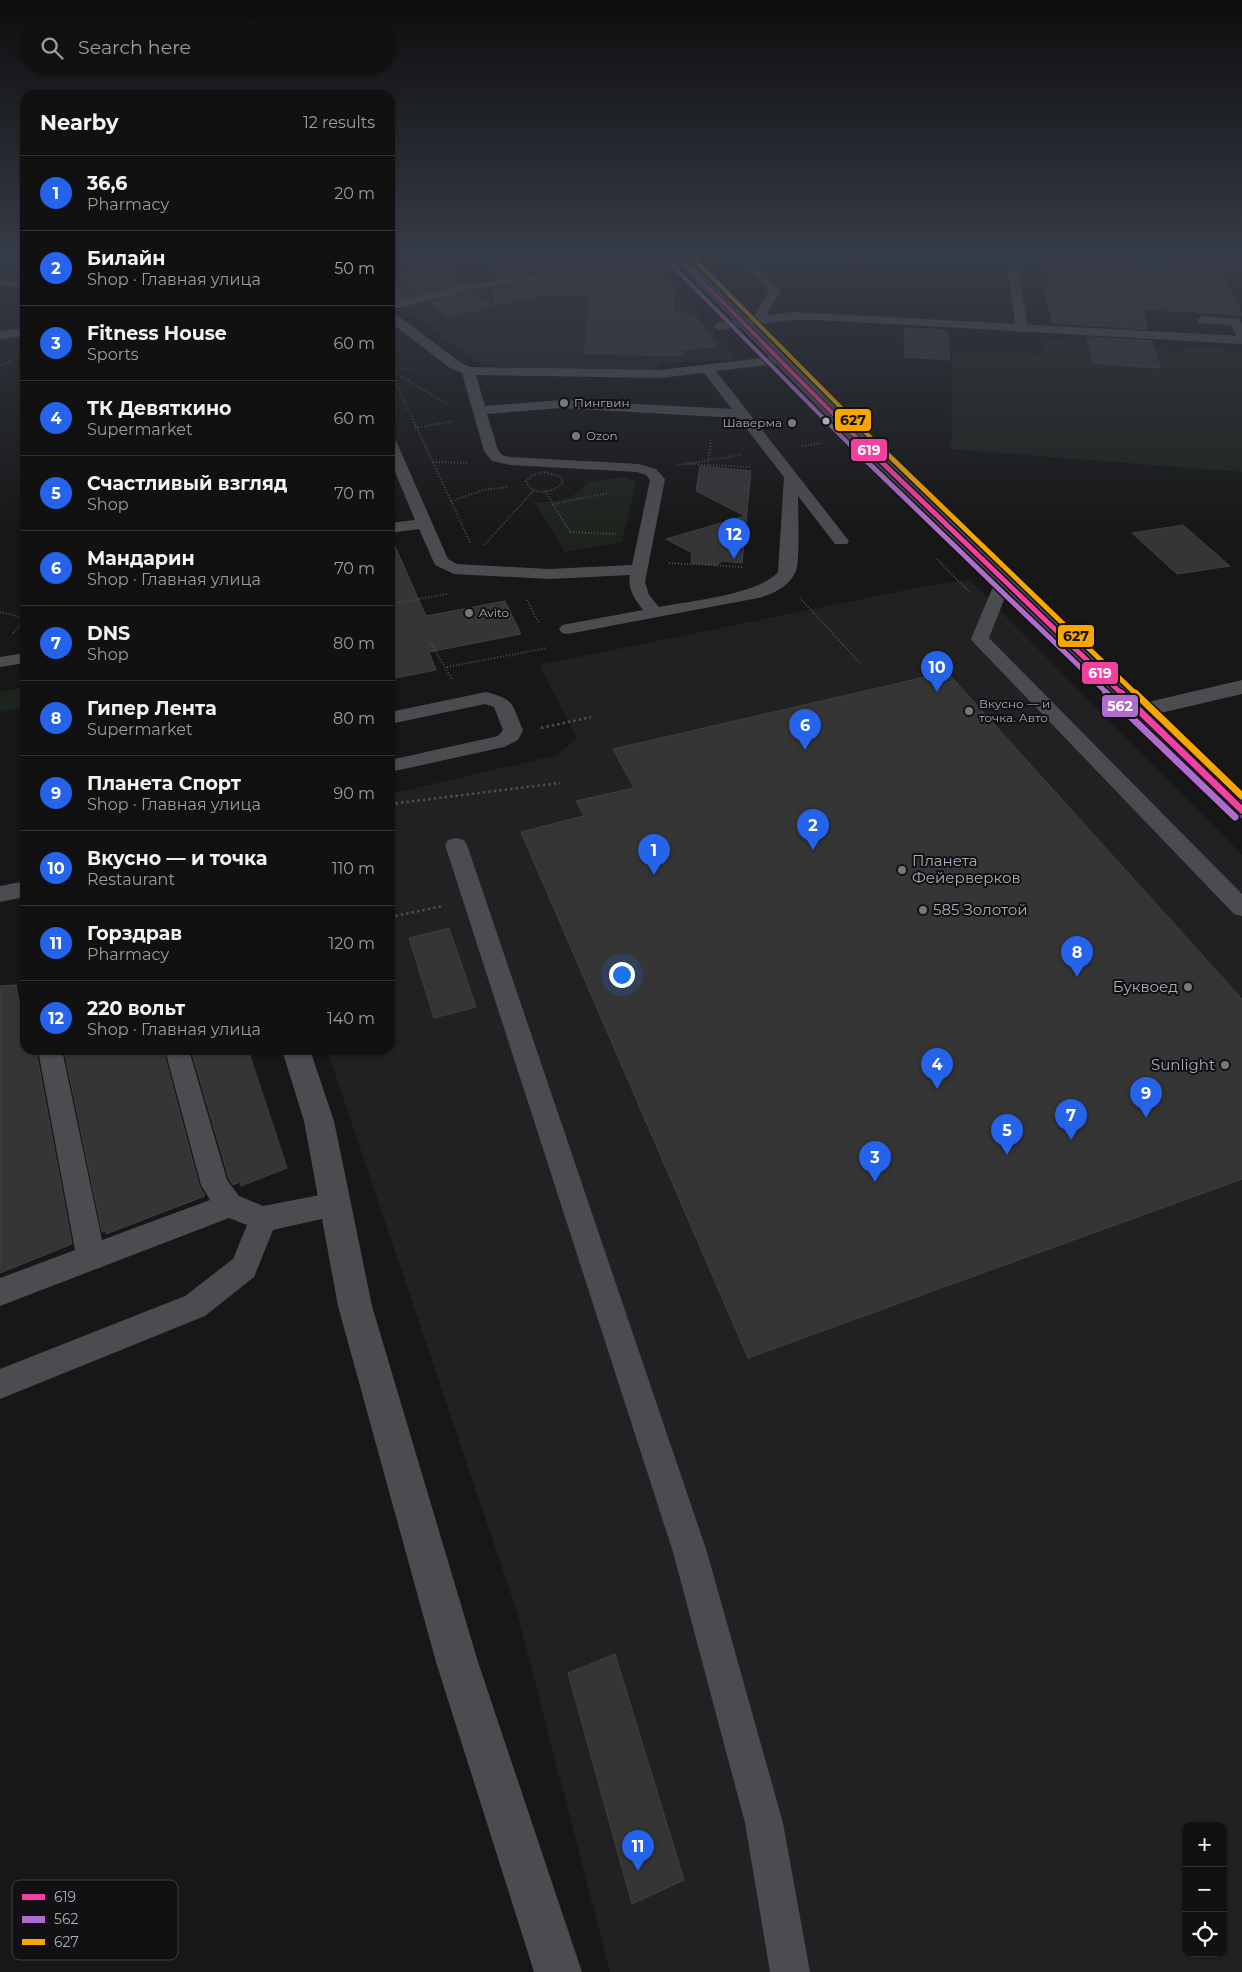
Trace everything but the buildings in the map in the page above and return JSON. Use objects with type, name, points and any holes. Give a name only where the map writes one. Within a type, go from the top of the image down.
[{"type":"main road","points":[[766,348],[1003,582],[1242,810]]},
{"type":"street","points":[[1139,710],[1242,687]]},
{"type":"street","points":[[298,1055],[319,1121],[355,1306],[454,1653],[558,1972]]},
{"type":"lane","points":[[432,348],[455,365],[468,370],[655,374],[778,360]]},
{"type":"lane","points":[[708,369],[841,541]]},
{"type":"lane","points":[[468,370],[477,415],[491,451],[497,458],[510,461],[639,468],[651,472],[658,479],[637,582],[641,596],[654,612]]},
{"type":"lane","points":[[477,415],[561,404],[742,414]]},
{"type":"lane","points":[[395,455],[441,562],[454,569],[549,574],[641,565]]},
{"type":"lane","points":[[568,629],[758,592],[772,587],[786,575],[789,473]]},
{"type":"lane","points":[[395,527],[424,523]]},
{"type":"lane","points":[[1003,582],[980,639],[1242,908]]},
{"type":"lane","points":[[0,662],[20,659]]},
{"type":"lane","points":[[395,717],[486,698],[502,703],[513,730],[511,736],[504,741],[395,765]]},
{"type":"lane","points":[[456,845],[690,1552],[764,1823],[790,1972]]},
{"type":"lane","points":[[0,894],[20,890]]},
{"type":"lane","points":[[51,1055],[91,1257]]},
{"type":"lane","points":[[178,1055],[215,1185],[229,1204],[263,1219],[335,1204]]},
{"type":"lane","points":[[0,1292],[229,1204]]},
{"type":"lane","points":[[0,1384],[195,1306],[244,1268],[263,1219]]},
{"type":"path","points":[[395,373],[477,415]]},
{"type":"path","points":[[395,381],[485,570]]},
{"type":"path","points":[[408,429],[477,415]]},
{"type":"path","points":[[651,472],[683,464],[771,451]]},
{"type":"path","points":[[399,464],[415,462],[487,462],[497,458]]},
{"type":"path","points":[[683,464],[789,473]]},
{"type":"path","points":[[417,506],[451,501],[484,490],[509,487]]},
{"type":"path","points":[[476,553],[534,490]]},
{"type":"path","points":[[546,491],[570,532],[647,536]]},
{"type":"path","points":[[553,504],[610,492]]},
{"type":"path","points":[[641,565],[786,575],[860,663]]},
{"type":"path","points":[[395,603],[454,593]]},
{"type":"path","points":[[525,595],[543,630]]},
{"type":"path","points":[[0,612],[20,617]]},
{"type":"path","points":[[431,644],[435,653],[447,667],[462,703]]},
{"type":"path","points":[[447,667],[552,647]]},
{"type":"path","points":[[513,730],[539,729],[591,717]]},
{"type":"path","points":[[395,803],[560,783]]},
{"type":"path","points":[[395,916],[474,899]]},
{"type":"shaded area","points":[[459,348],[726,348],[736,360],[659,363],[659,372],[509,368],[485,365]]},
{"type":"shaded area","points":[[1045,348],[1161,348],[1172,352],[1192,348],[1242,350],[1242,472],[951,449],[953,349],[1046,355]]},
{"type":"shaded area","points":[[624,477],[636,482],[622,542],[565,552],[535,503],[564,499],[577,493],[588,482]]},
{"type":"shaded area","points":[[970,580],[1242,855],[1242,1972],[610,1972],[517,1612],[329,1055],[395,1055],[395,793],[557,755],[577,738],[539,665],[921,587]]},
{"type":"shaded area","points":[[20,688],[20,709],[0,712],[0,692]]},
{"type":"transit line","name":"562","points":[[754,348],[879,474],[1235,817]]},
{"type":"transit line","name":"619","points":[[768,348],[886,467],[1242,810]]},
{"type":"transit line","name":"627","points":[[782,348],[893,460],[1242,796]]},
{"type":"place","name":"Пингвин","points":[[564,403]]},
{"type":"place","name":"Шаверма","points":[[792,423]]},
{"type":"place","name":"Ozon","points":[[576,436]]},
{"type":"place","name":"220 вольт","points":[[734,559]]},
{"type":"place","name":"Avito","points":[[469,613]]},
{"type":"place","name":"Вкусно — и точка","points":[[937,692]]},
{"type":"place","name":"Вкусно — и точка. Авто","points":[[969,711]]},
{"type":"place","name":"Мандарин","points":[[805,750]]},
{"type":"place","name":"Билайн","points":[[813,850]]},
{"type":"place","name":"Планета Фейерверков","points":[[902,870]]},
{"type":"place","name":"36,6","points":[[654,875]]},
{"type":"place","name":"585 Золотой","points":[[923,910]]},
{"type":"place","name":"Гипер Лента","points":[[1077,977]]},
{"type":"place","name":"Буквоед","points":[[1188,987]]},
{"type":"place","name":"Sunlight","points":[[1225,1065]]},
{"type":"place","name":"ТК Девяткино","points":[[937,1089]]},
{"type":"place","name":"Планета Спорт","points":[[1146,1118]]},
{"type":"place","name":"DNS","points":[[1071,1140]]},
{"type":"place","name":"Счастливый взгляд","points":[[1007,1155]]},
{"type":"place","name":"Fitness House","points":[[875,1182]]},
{"type":"place","name":"Горздрав","points":[[638,1871]]}]
